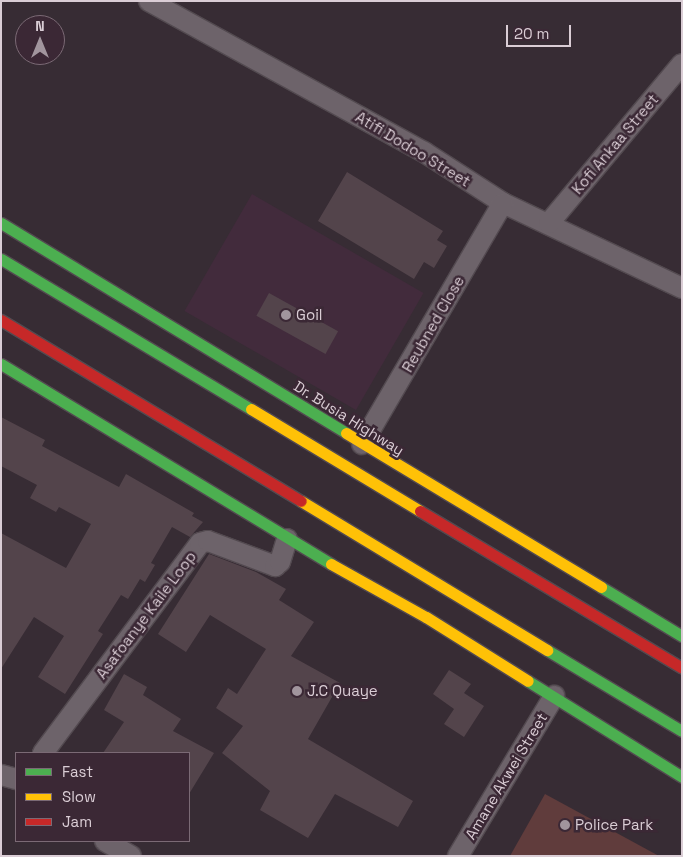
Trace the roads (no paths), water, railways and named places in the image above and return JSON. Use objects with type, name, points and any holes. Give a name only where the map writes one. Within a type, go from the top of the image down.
[{"type":"main road","name":"Dr. Busia Highway","points":[[1,223],[362,444],[682,636]]},
{"type":"main road","points":[[1,259],[682,668]]},
{"type":"main road","points":[[1,320],[682,730]]},
{"type":"main road","points":[[1,364],[287,539],[426,617],[682,777]]},
{"type":"street","name":"Atifi Dodoo Street","points":[[149,1],[424,152],[503,203],[549,223],[682,288]]},
{"type":"street","name":"Kofi Ankaa Street","points":[[549,223],[682,64]]},
{"type":"street","name":"Reubned Close","points":[[362,444],[503,203]]},
{"type":"street","name":"Asafoanye Kaile Loop","points":[[44,752],[200,543],[208,542],[275,566],[280,562],[287,539]]},
{"type":"street","name":"Amane Akwei Street","points":[[458,856],[554,696]]},
{"type":"street","points":[[1,775],[15,779]]},
{"type":"street","points":[[107,842],[131,856]]},
{"type":"place","name":"Goil","points":[[286,315]]},
{"type":"place","name":"J.C Quaye","points":[[297,691]]},
{"type":"place","name":"Police Park","points":[[565,825]]}]
